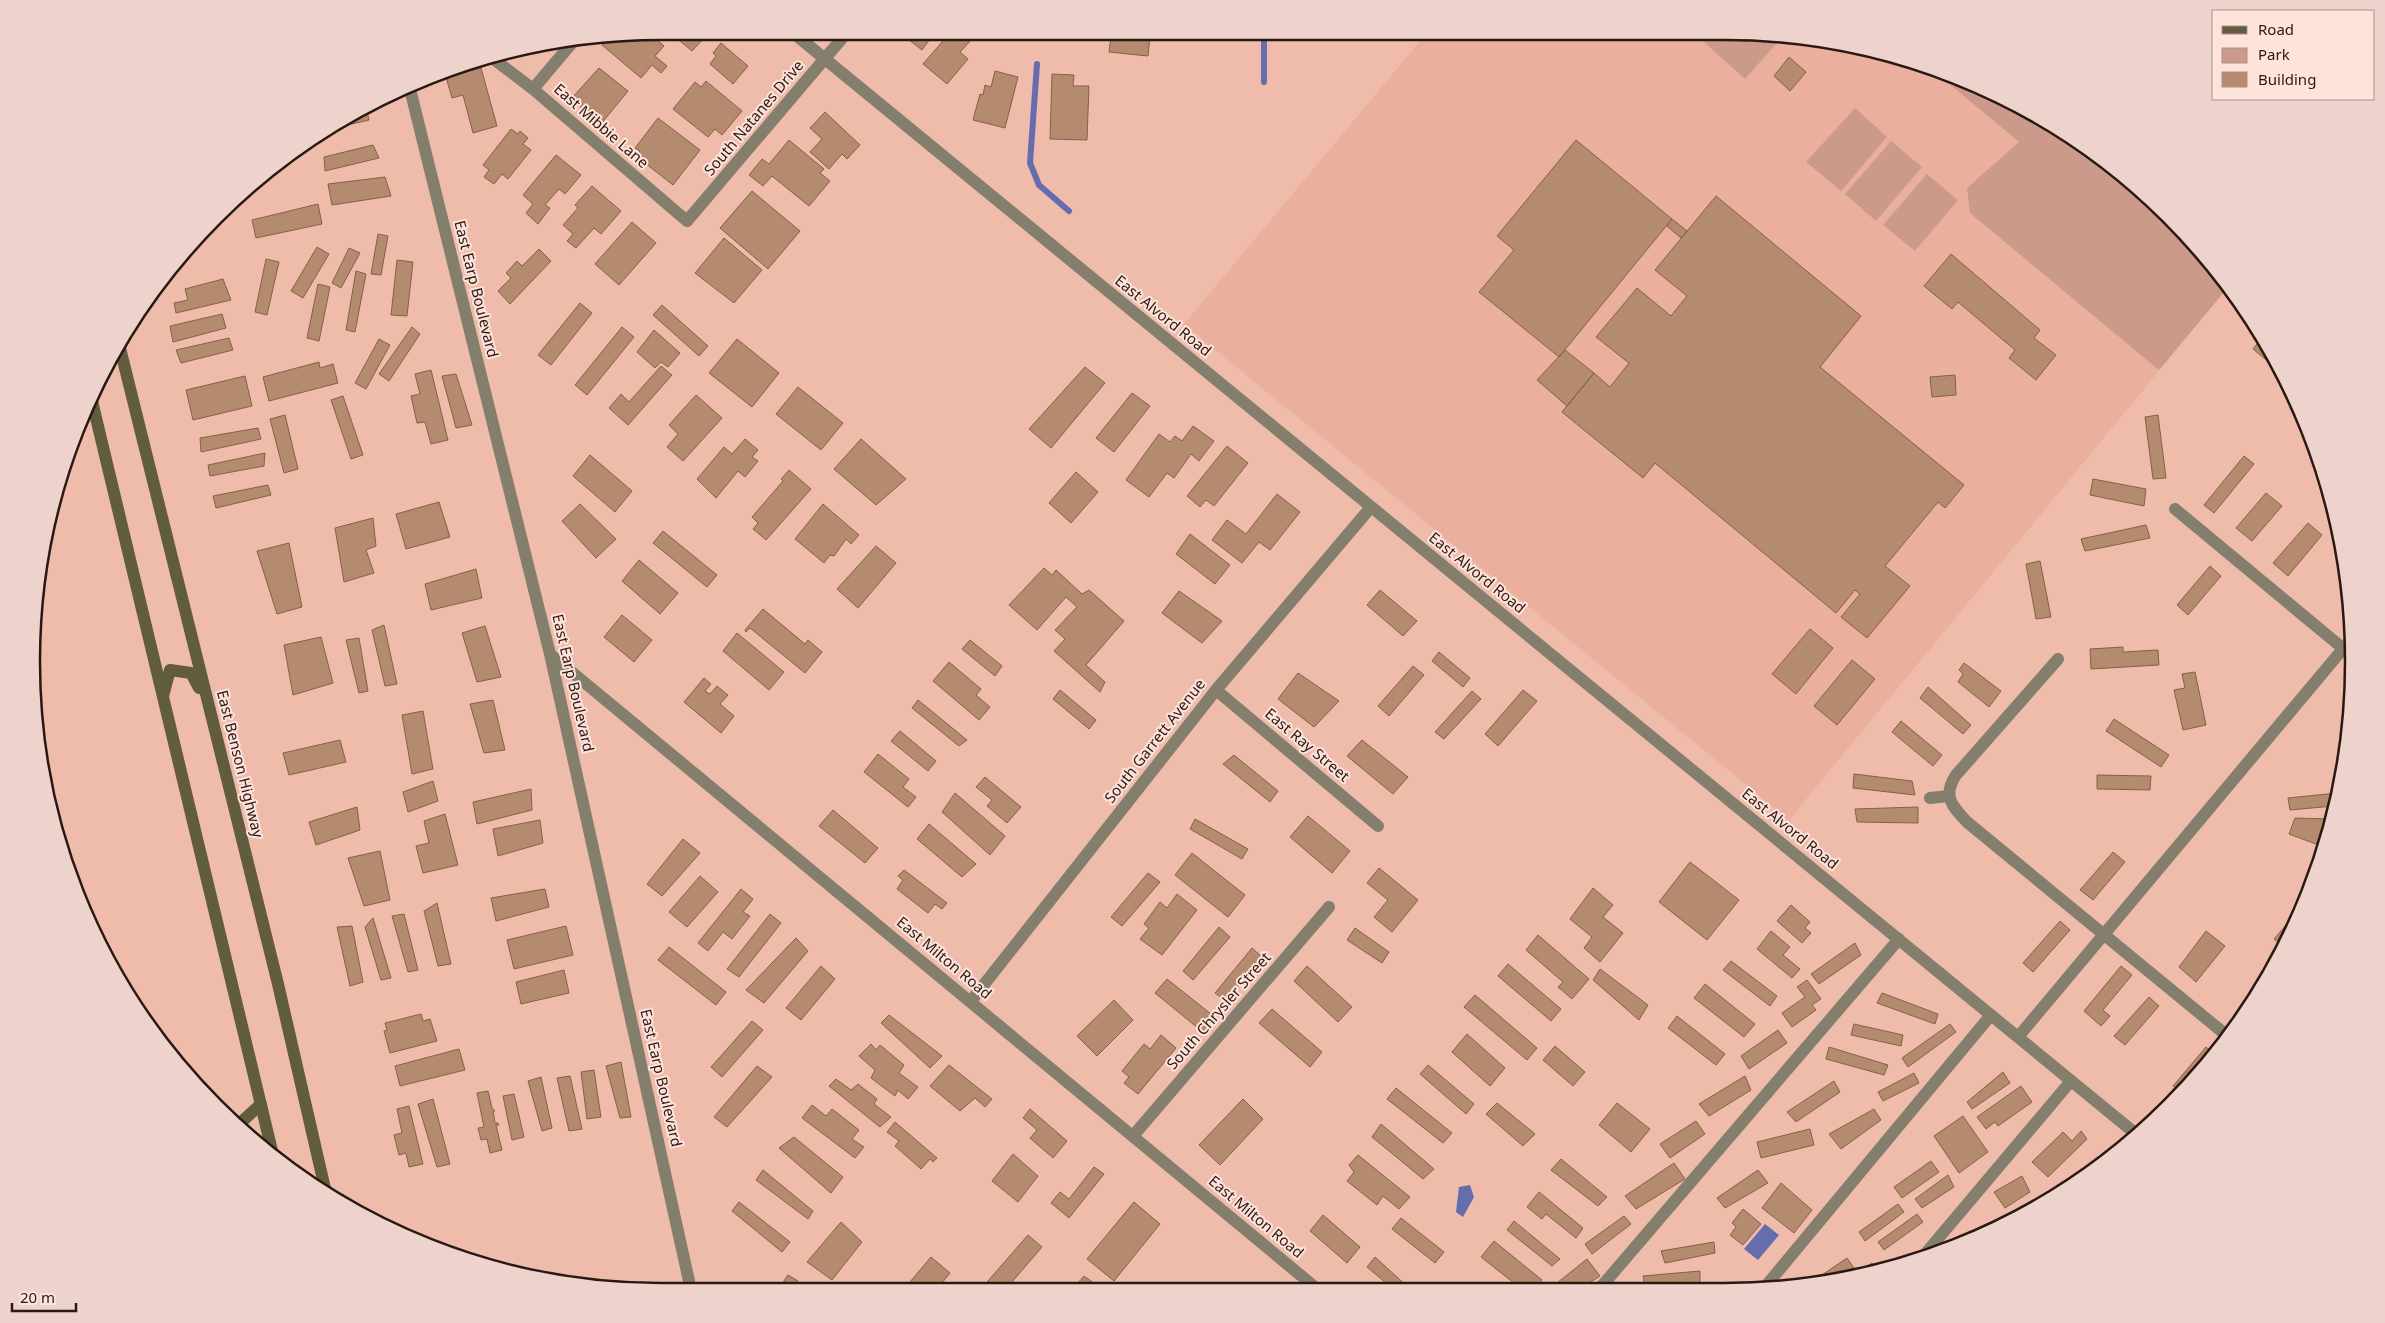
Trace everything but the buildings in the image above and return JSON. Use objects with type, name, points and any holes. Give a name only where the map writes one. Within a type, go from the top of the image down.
[{"type":"main road","name":"East Benson Highway","points":[[121,354],[278,984],[324,1183]]},
{"type":"main road","points":[[94,409],[271,1145]]},
{"type":"main road","points":[[163,698],[170,670],[191,673],[209,706]]},
{"type":"main road","points":[[243,1121],[261,1104]]},
{"type":"street","name":"East Alvord Road","points":[[801,40],[2131,1130]]},
{"type":"street","name":"South Natanes Drive","points":[[687,221],[841,40]]},
{"type":"street","points":[[534,89],[569,47]]},
{"type":"street","name":"East Mibbie Lane","points":[[498,62],[534,89],[687,221]]},
{"type":"street","name":"East Earp Boulevard","points":[[411,93],[550,654],[690,1283]]},
{"type":"street","name":"South Garrett Avenue","points":[[971,1001],[1216,690],[1371,507]]},
{"type":"street","points":[[2176,509],[2345,650]]},
{"type":"street","name":"East Milton Road","points":[[550,654],[1310,1283]]},
{"type":"street","points":[[2018,1037],[2345,655]]},
{"type":"street","points":[[2058,659],[1956,775],[1950,784],[1949,796],[1955,809],[1967,822],[2103,936],[2223,1032]]},
{"type":"street","name":"East Ray Street","points":[[1216,690],[1378,826]]},
{"type":"street","points":[[1930,798],[1949,796]]},
{"type":"street","name":"South Chrysler Street","points":[[1133,1136],[1330,907]]},
{"type":"street","points":[[1604,1283],[1898,940]]},
{"type":"street","points":[[1770,1281],[1991,1015]]},
{"type":"street","points":[[1931,1247],[2071,1081]]},
{"type":"shaded area","points":[[1421,40],[1764,41],[1805,45],[1845,52],[1923,73],[1961,87],[2034,123],[2102,168],[2163,222],[2191,252],[2224,293],[1789,820],[1184,324]]},
{"type":"green space","points":[[1702,40],[1777,42],[1745,79]]},
{"type":"green space","points":[[1947,82],[1998,104],[2034,123],[2102,168],[2163,222],[2191,252],[2224,292],[2159,370],[1970,213],[1967,188],[2019,142]]},
{"type":"green space","points":[[1855,108],[1887,137],[1841,191],[1806,162]]},
{"type":"green space","points":[[1891,141],[1922,167],[1876,221],[1845,194]]},
{"type":"green space","points":[[1927,174],[1958,200],[1915,251],[1883,225]]},
{"type":"water","points":[[1470,1185],[1474,1197],[1463,1217],[1456,1212],[1459,1187]]},
{"type":"water","points":[[1765,1224],[1779,1235],[1758,1260],[1744,1249]]},
{"type":"waterway","points":[[1264,40],[1264,82]]},
{"type":"waterway","points":[[1037,64],[1030,163],[1039,185],[1069,211]]}]
